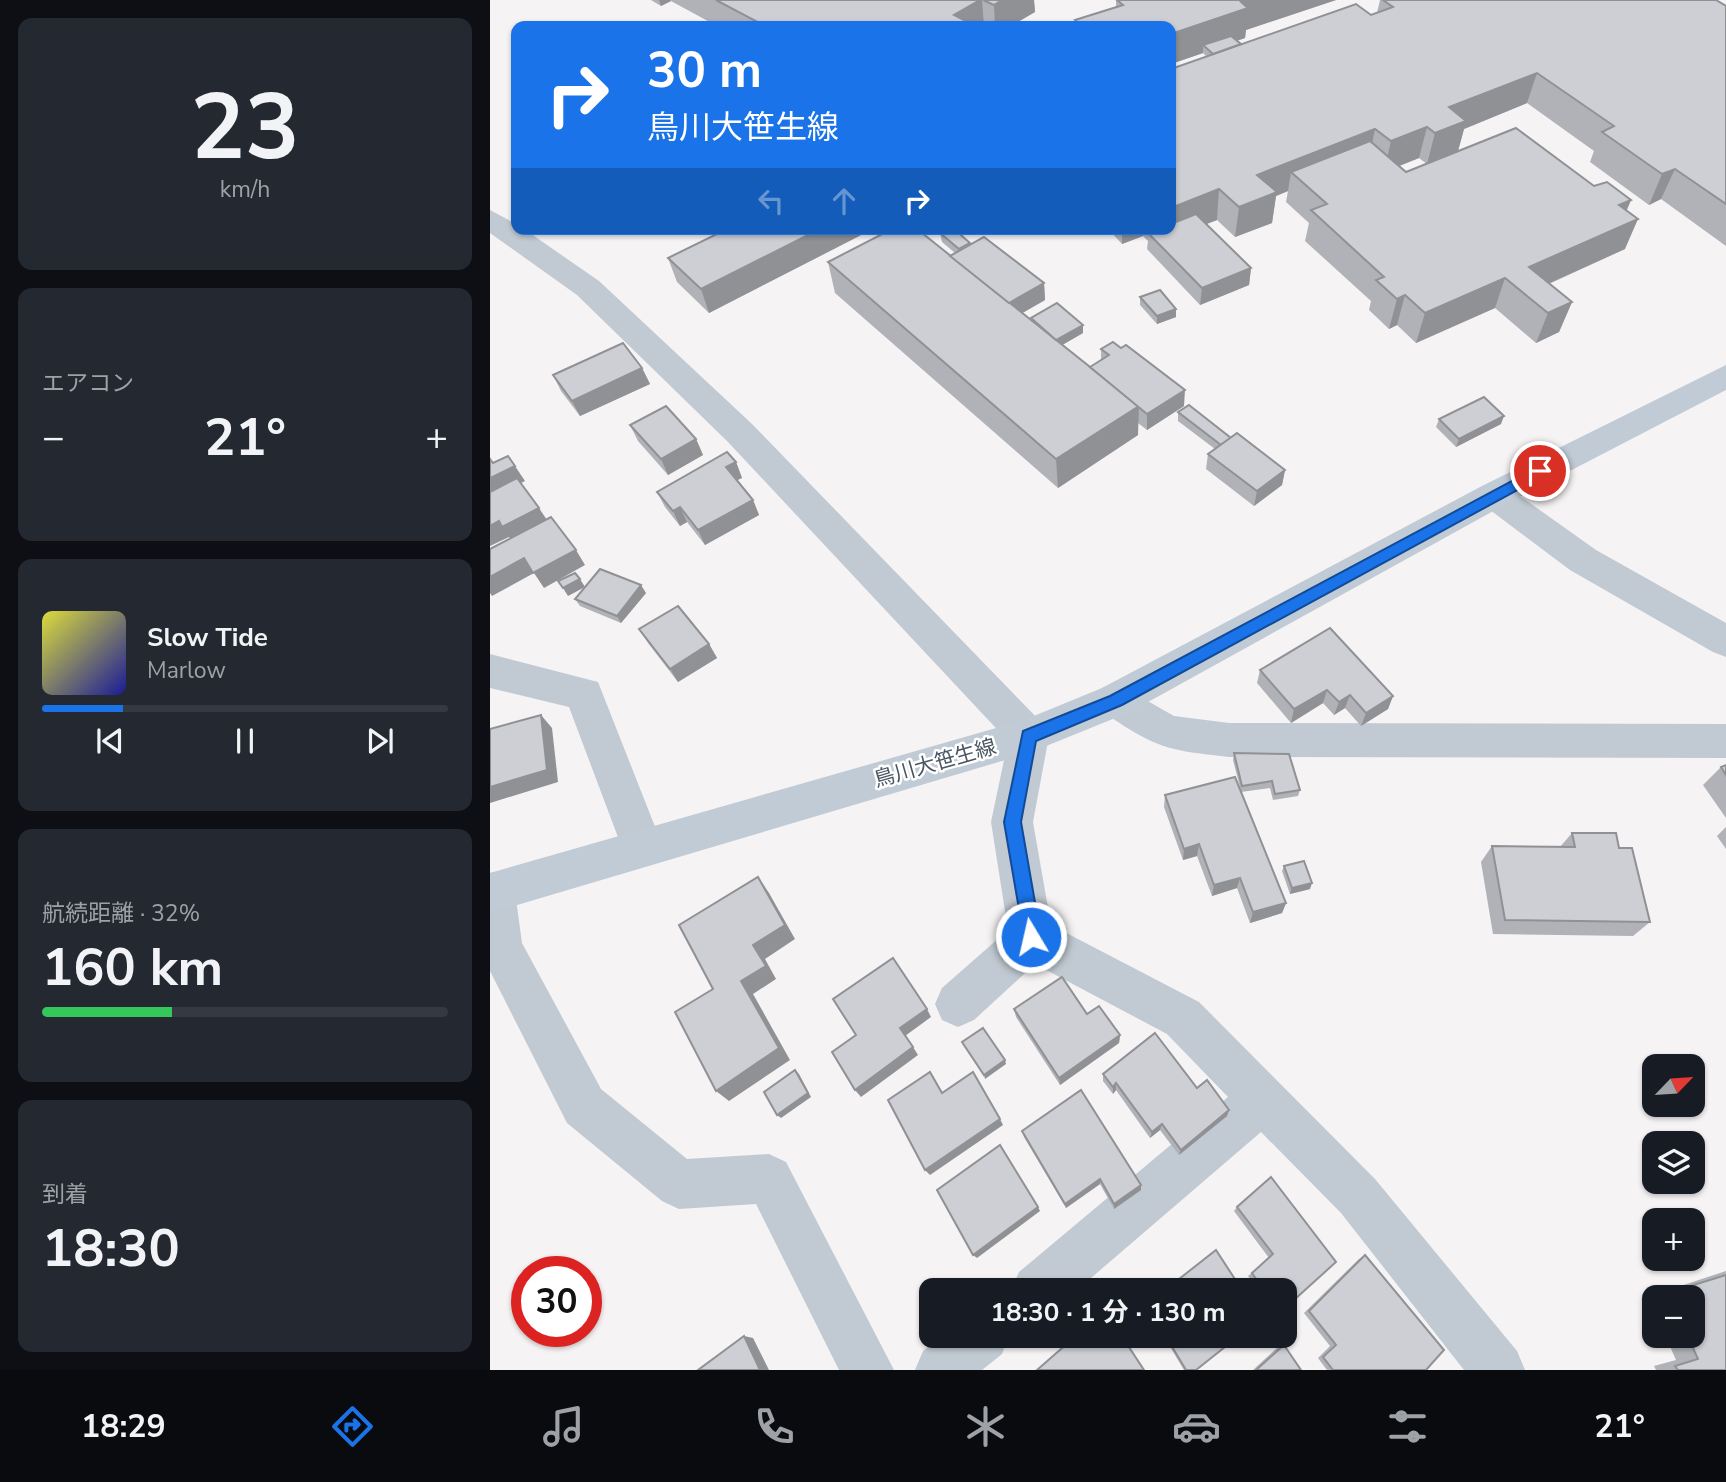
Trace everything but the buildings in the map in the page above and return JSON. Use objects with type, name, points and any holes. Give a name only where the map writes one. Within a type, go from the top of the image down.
[{"type":"street","points":[[490,219],[511,234]]},
{"type":"street","points":[[513,235],[588,288],[731,424],[1029,736],[1012,822],[1031,937]]},
{"type":"street","name":"鳥川大笹生線","points":[[492,892],[1029,736],[1116,701],[1494,495],[1726,376]]},
{"type":"street","points":[[1494,495],[1583,561],[1726,641]]},
{"type":"street","points":[[490,670],[497,674],[584,694],[642,847]]},
{"type":"street","points":[[1116,701],[1167,732],[1229,740],[1726,741]]},
{"type":"street","points":[[492,892],[500,947],[584,1106],[679,1184],[769,1179],[867,1370]]},
{"type":"street","points":[[958,1004],[1031,937]]},
{"type":"street","points":[[1031,937],[1183,1018],[1358,1196],[1486,1366]]},
{"type":"street","points":[[1051,1278],[1262,1100]]},
{"type":"street","points":[[942,1370],[968,1348]]},
{"type":"route","points":[[1031,937],[1012,822],[1029,736],[1116,701],[1540,471]]}]
